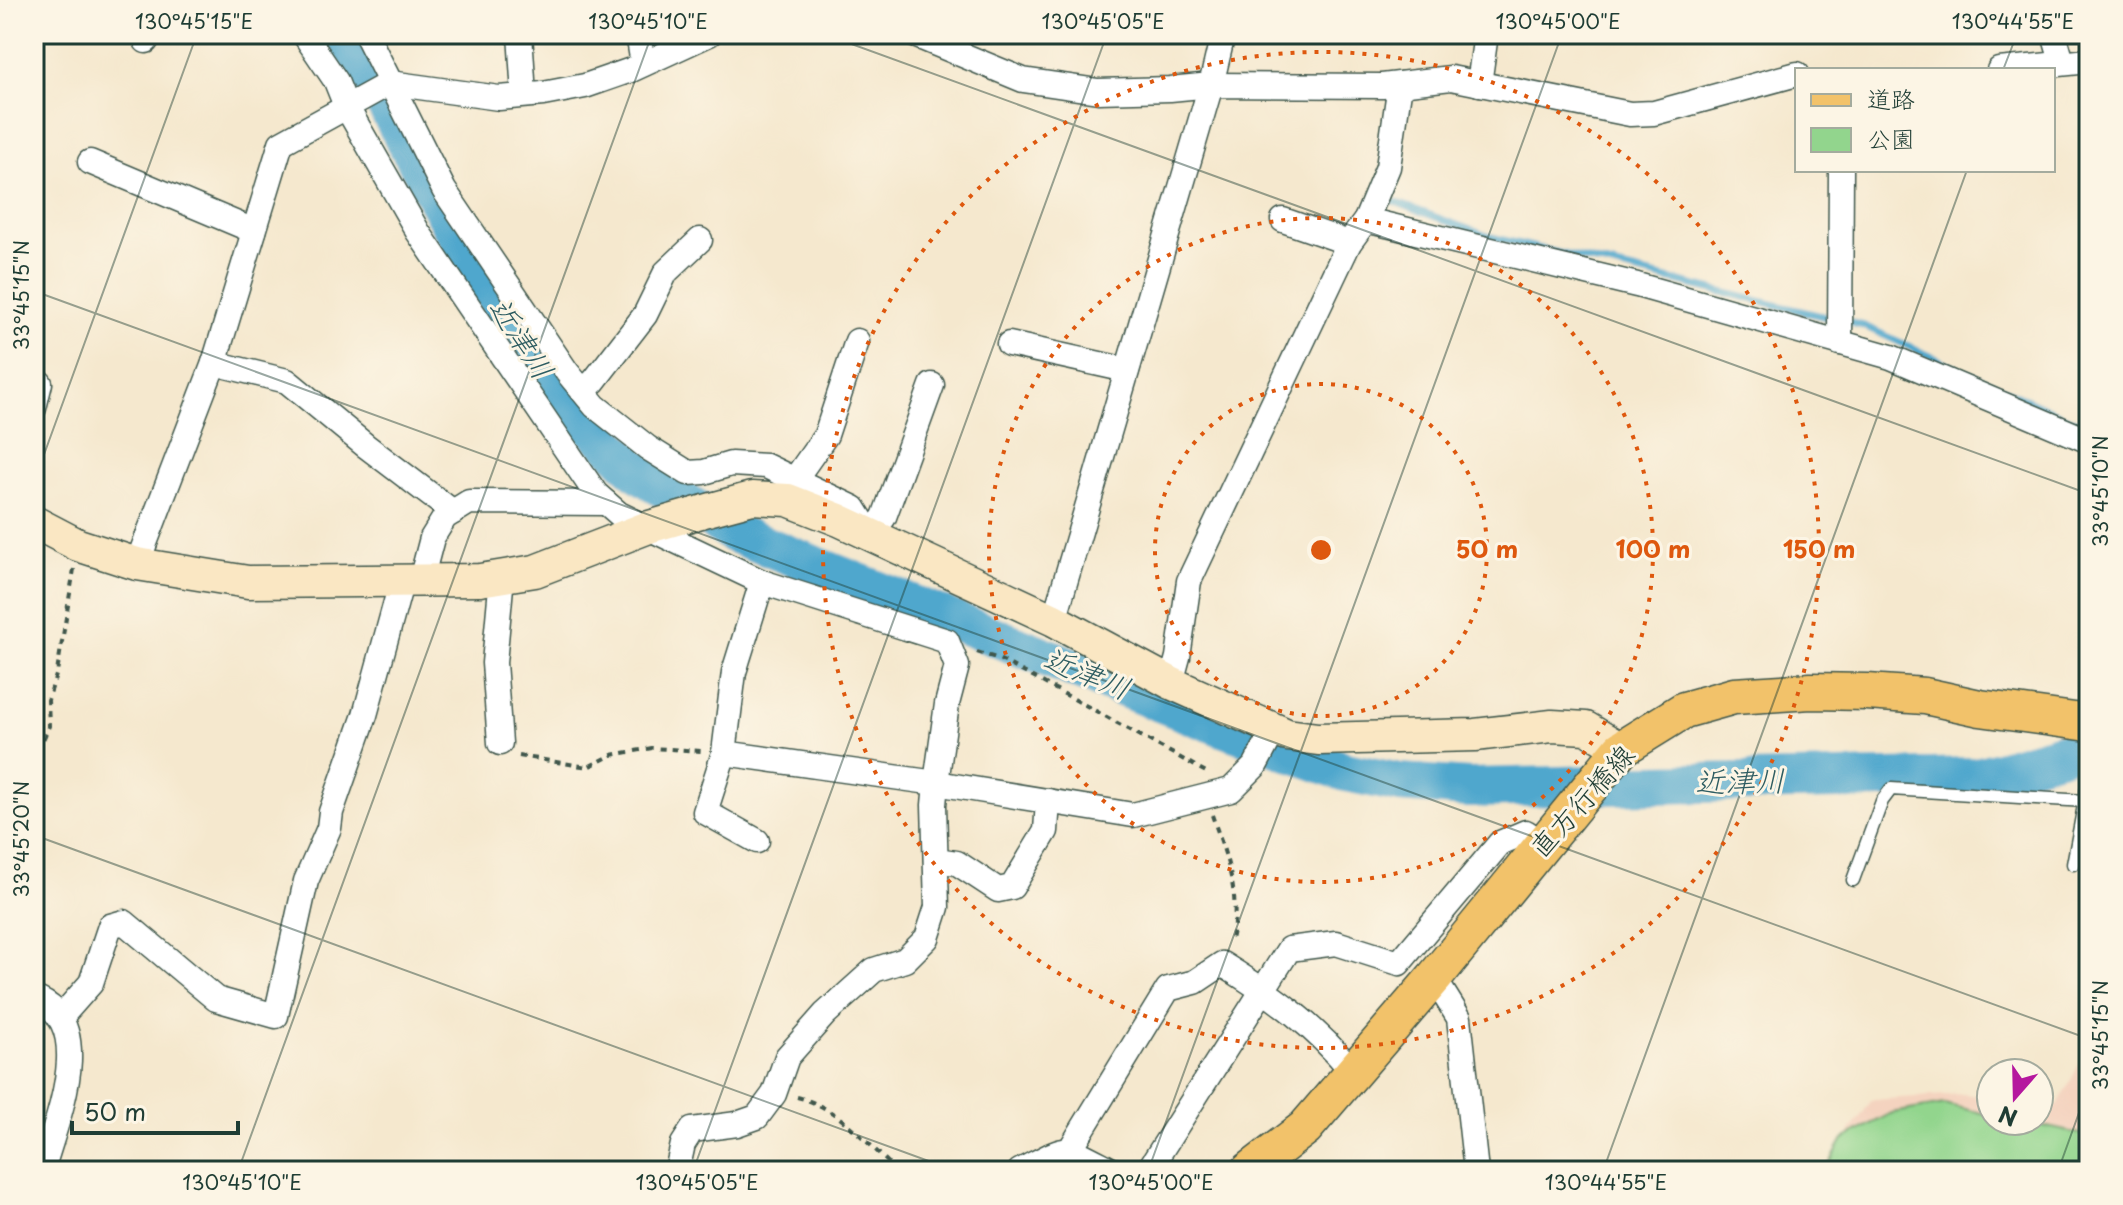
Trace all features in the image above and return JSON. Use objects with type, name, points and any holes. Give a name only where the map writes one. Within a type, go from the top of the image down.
[{"type":"main road","name":"直方行橋線","points":[[1249,1171],[1305,1128],[1434,978],[1621,749],[1684,710],[1734,696],[1811,691],[1925,696],[1980,708],[2089,723]]},
{"type":"street","points":[[304,34],[353,104],[418,232],[596,494],[619,514],[762,582],[947,641],[957,666],[947,704],[936,783],[937,907],[927,938],[905,960],[874,970],[825,1014],[787,1057],[774,1094],[757,1117],[737,1124],[692,1130],[683,1144],[677,1171]]},
{"type":"street","points":[[366,34],[444,190],[567,372],[595,406],[648,448],[688,473],[731,464],[766,466],[854,508],[871,535]]},
{"type":"street","points":[[520,34],[524,95]]},
{"type":"street","points":[[638,34],[643,64]]},
{"type":"street","points":[[137,564],[214,363],[281,143],[390,83],[499,98],[585,86],[709,34]]},
{"type":"street","points":[[912,34],[1023,80],[1098,91],[1211,85],[1382,86],[1451,78],[1630,114],[1654,113],[1795,75]]},
{"type":"street","points":[[1054,620],[1211,85],[1223,34]]},
{"type":"street","points":[[1479,84],[1486,34]]},
{"type":"street","points":[[2054,34],[2062,62]]},
{"type":"street","points":[[2015,68],[2089,61]]},
{"type":"street","points":[[1171,683],[1189,581],[1349,243],[1366,220],[1388,167],[1400,84]]},
{"type":"street","points":[[90,162],[254,231]]},
{"type":"street","points":[[1840,343],[1841,172]]},
{"type":"street","points":[[1283,220],[1349,243]]},
{"type":"street","points":[[1366,220],[1637,285],[1891,357],[2089,441]]},
{"type":"street","points":[[583,391],[645,315],[666,272],[700,240]]},
{"type":"street","points":[[795,479],[826,435],[857,341]]},
{"type":"street","points":[[1009,344],[1127,370]]},
{"type":"street","points":[[214,363],[287,381],[453,512]]},
{"type":"street","points":[[34,408],[40,383]]},
{"type":"street","points":[[871,535],[884,517],[932,385]]},
{"type":"street","points":[[34,522],[78,545],[137,564],[248,582],[480,580],[535,571],[649,527],[752,498],[788,500],[1054,620],[1171,683],[1287,735],[1318,739],[1475,735],[1552,726],[1586,728],[1621,749]]},
{"type":"street","points":[[61,1017],[91,983],[110,926],[124,922],[216,999],[276,1016],[306,881],[329,828],[331,812],[411,580],[445,517],[469,502],[606,503]]},
{"type":"street","points":[[500,743],[494,663],[502,576]]},
{"type":"street","points":[[757,841],[705,812],[724,753],[734,672],[762,582]]},
{"type":"street","points":[[724,753],[1133,815],[1231,790],[1255,766],[1274,730]]},
{"type":"street","points":[[936,860],[957,863],[998,890],[1012,887],[1046,831],[1048,801]]},
{"type":"street","points":[[1148,1171],[1289,949],[1336,943],[1399,963],[1500,843],[1526,832],[1543,844]]},
{"type":"street","points":[[1020,1171],[1071,1148],[1168,989],[1195,982],[1222,964],[1264,990],[1310,1026],[1353,1072]]},
{"type":"street","points":[[1434,978],[1459,1018],[1476,1171]]},
{"type":"street","points":[[34,998],[57,1011],[61,1017],[69,1038],[71,1064],[42,1171]]},
{"type":"street","points":[[1071,1148],[1114,1171]]},
{"type":"lane","points":[[2073,864],[2089,779]]},
{"type":"lane","points":[[1853,880],[1882,801],[1891,789],[2085,801]]},
{"type":"path","points":[[34,761],[49,726],[48,700],[57,672],[78,545]]},
{"type":"path","points":[[947,641],[999,659],[1216,777],[1231,790]]},
{"type":"path","points":[[500,743],[520,756],[588,767],[612,755],[652,748],[724,753]]},
{"type":"path","points":[[1206,796],[1232,876],[1232,938],[1222,964]]},
{"type":"path","points":[[774,1094],[808,1099],[840,1117],[897,1171]]},
{"type":"shaded area","points":[[2089,1045],[2089,1171],[1822,1171],[1872,1100],[1975,1096],[1975,1137],[2055,1137],[2055,1105],[2058,1105]]},
{"type":"green space","points":[[1944,1104],[1975,1111],[1975,1137],[2055,1137],[2055,1129],[2089,1136],[2089,1171],[1825,1171],[1843,1139],[1892,1113]]},
{"type":"waterway","name":"近津川","points":[[343,34],[364,64],[464,249],[553,390],[637,471],[733,533],[1225,728],[1346,772],[1400,783],[1469,788],[1978,777],[2075,749],[2089,754]]},
{"type":"waterway","points":[[1395,202],[1487,236],[1864,326],[2089,428]]}]
